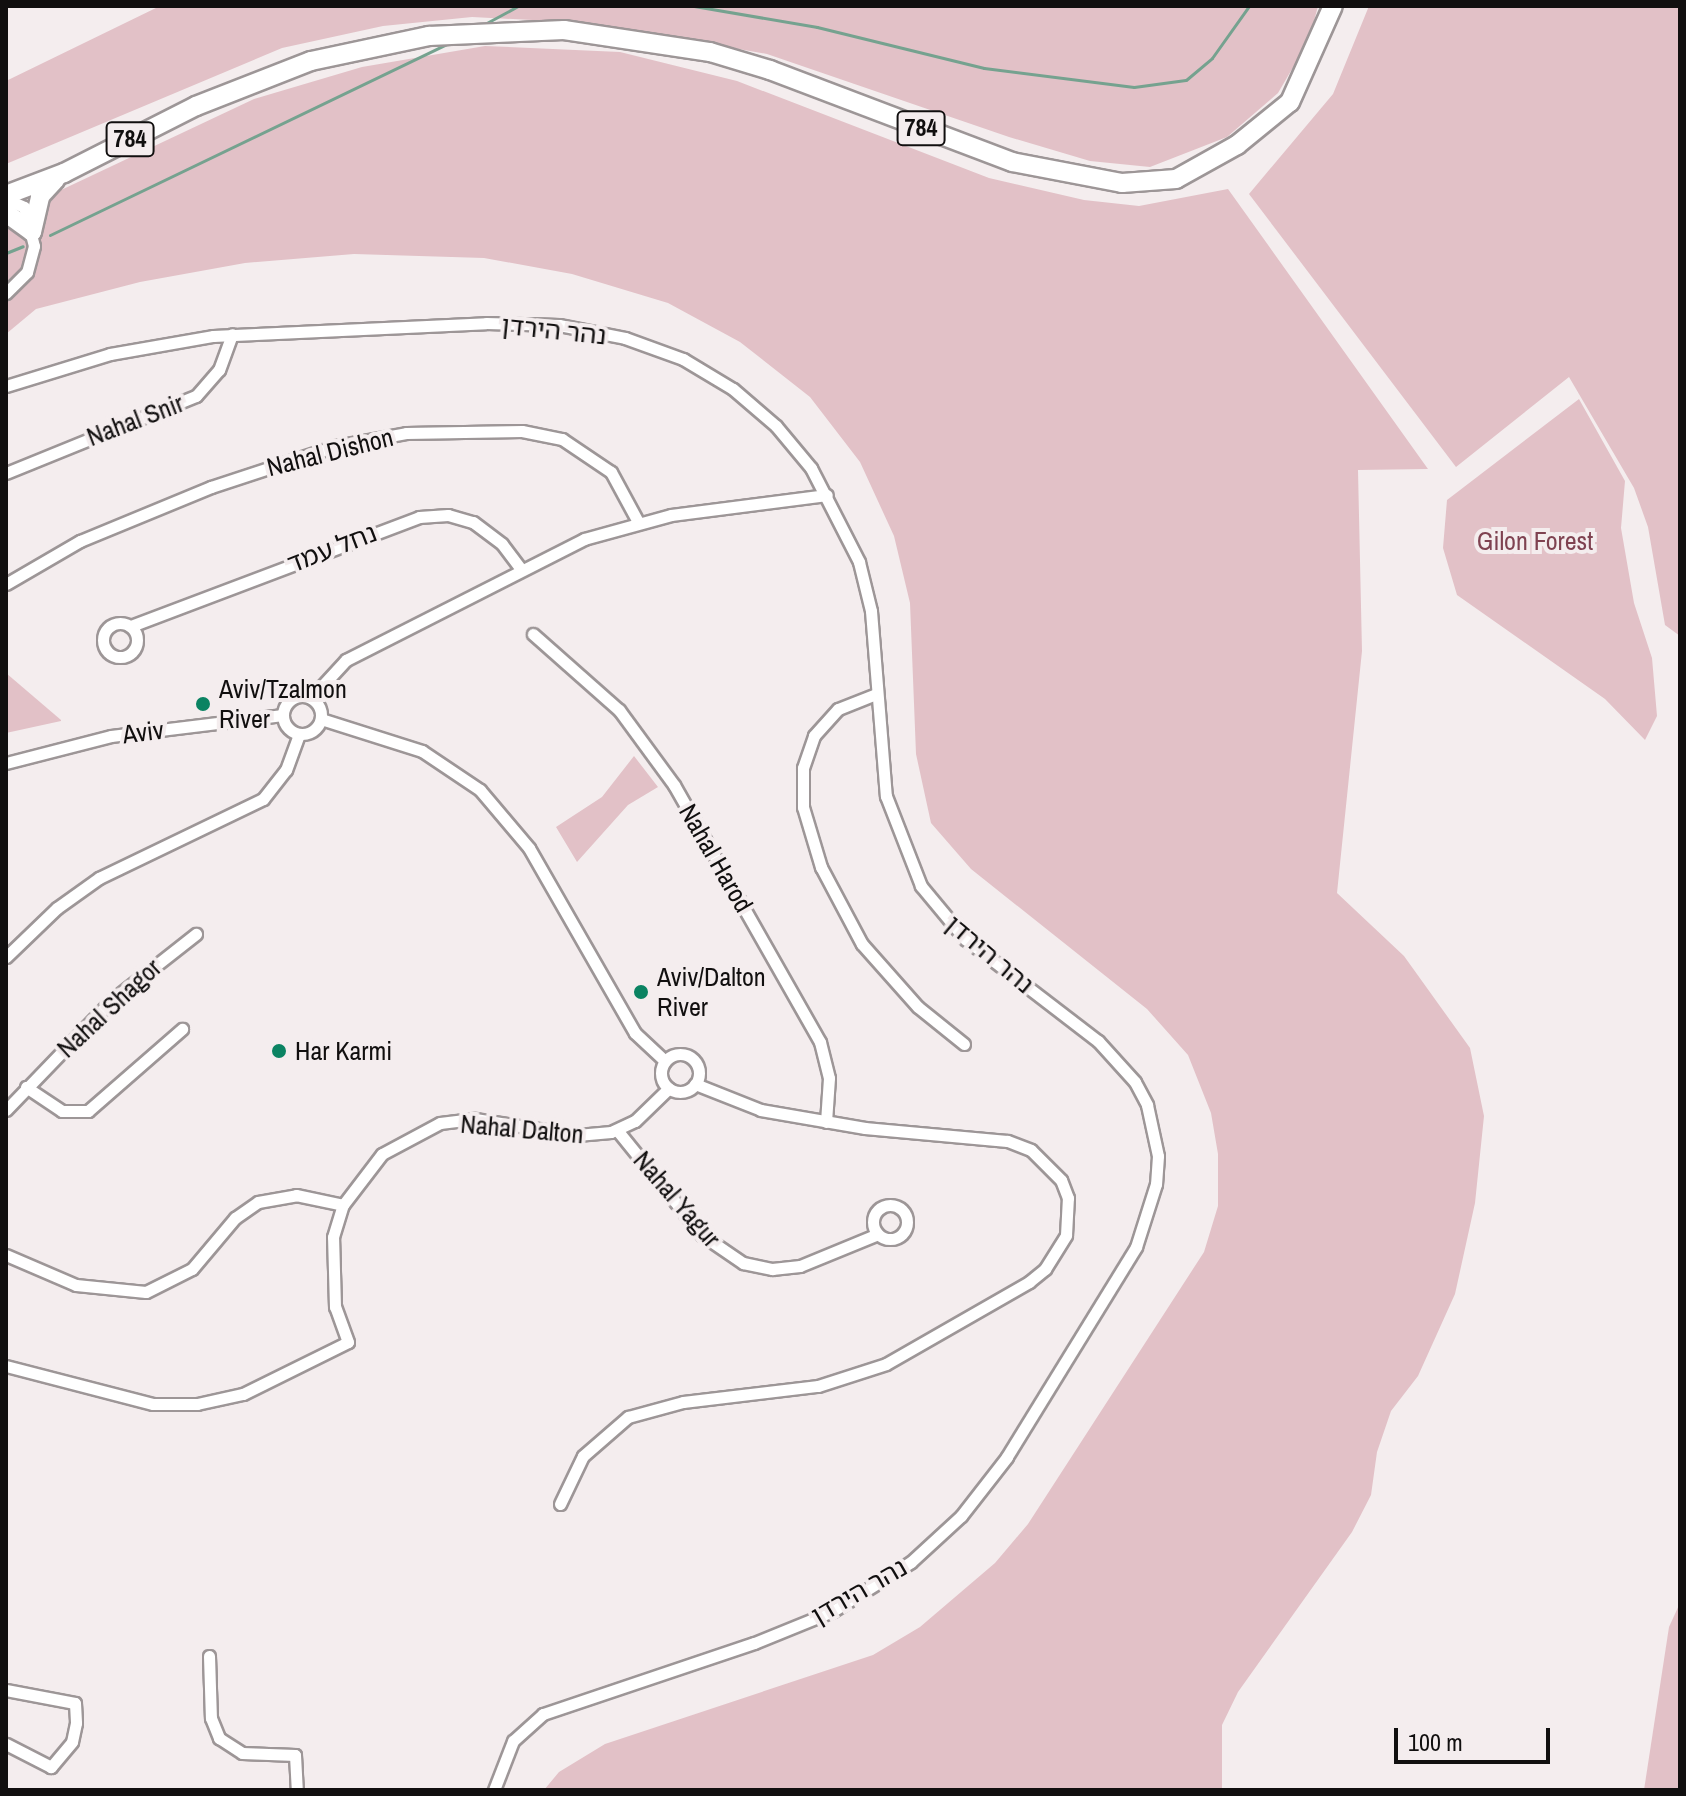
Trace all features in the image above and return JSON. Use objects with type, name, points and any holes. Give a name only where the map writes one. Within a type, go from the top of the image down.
[{"type":"main road","name":"784","points":[[6,197],[64,173],[196,106],[311,61],[429,36],[564,30],[710,52],[770,70],[1012,162],[1122,183],[1176,179],[1237,145],[1290,102],[1333,6]]},
{"type":"main road","points":[[6,213],[32,232],[40,196],[64,173]]},
{"type":"street","points":[[6,197],[24,207],[32,232],[27,272],[6,293]]},
{"type":"street","name":"נהר הירדן","points":[[6,386],[110,354],[232,334],[486,323],[559,325],[625,338],[683,359],[733,389],[776,426],[827,495],[865,587],[886,796],[906,857],[934,904],[965,939],[1098,1041],[1135,1082],[1147,1105],[1158,1156],[1149,1214],[1118,1282],[1007,1457],[936,1541],[885,1581],[807,1623],[543,1714],[513,1741],[494,1790]]},
{"type":"street","name":"Nahal Snir","points":[[6,473],[196,396],[219,370],[232,334]]},
{"type":"street","name":"Nahal Dishon","points":[[6,584],[80,541],[211,487],[336,446],[406,433],[522,431],[562,439],[611,472],[638,522]]},
{"type":"street","points":[[321,719],[313,731],[299,734],[288,729],[283,715],[294,698],[311,698],[346,660],[424,625],[521,569],[584,539],[638,522],[827,495]]},
{"type":"street","name":"נחל עמד","points":[[131,626],[419,517],[448,515],[473,522],[502,544],[521,569]]},
{"type":"street","name":"Nahal Harod","points":[[533,634],[613,704],[674,785],[816,1035],[829,1078],[826,1122]]},
{"type":"street","points":[[876,694],[843,706],[821,726],[803,768],[803,807],[821,867],[862,944],[898,988],[964,1044]]},
{"type":"street","points":[[311,698],[321,719],[422,751],[480,790],[529,848],[635,1033],[665,1061]]},
{"type":"street","name":"Aviv","points":[[6,763],[111,736],[283,715]]},
{"type":"street","points":[[6,957],[57,908],[99,878],[263,799],[286,770],[299,734]]},
{"type":"street","name":"Nahal Shagor","points":[[6,1110],[112,1000],[196,934]]},
{"type":"street","points":[[26,1087],[62,1111],[88,1111],[182,1029]]},
{"type":"street","points":[[677,1054],[692,1057],[699,1070],[695,1084],[683,1091],[669,1088],[661,1075],[665,1061],[677,1054]]},
{"type":"street","points":[[560,1504],[583,1456],[628,1417],[683,1402],[796,1391],[863,1373],[961,1325],[1029,1282],[1057,1253],[1067,1226],[1068,1198],[1049,1164],[1031,1150],[976,1137],[826,1122],[744,1106],[695,1084]]},
{"type":"street","name":"Nahal Dalton","points":[[6,1366],[127,1400],[197,1404],[243,1394],[348,1342],[330,1271],[343,1205],[382,1154],[440,1123],[475,1119],[577,1135],[617,1130],[645,1114],[669,1088]]},
{"type":"street","name":"Nahal Yagur","points":[[617,1130],[702,1235],[743,1263],[772,1269],[800,1266],[878,1234]]},
{"type":"street","points":[[6,1255],[76,1285],[146,1292],[192,1269],[235,1218],[258,1202],[296,1195],[343,1205]]},
{"type":"street","points":[[209,1656],[211,1718],[219,1738],[242,1753],[295,1755],[297,1790]]},
{"type":"street","points":[[6,1690],[75,1703],[76,1723],[72,1742],[51,1767],[6,1744]]},
{"type":"green space","points":[[160,6],[1318,6],[1309,40],[1278,93],[1227,137],[1150,167],[1090,161],[1009,137],[767,54],[592,23],[472,17],[383,26],[282,48],[6,164],[6,81]]},
{"type":"green space","points":[[1369,6],[1680,6],[1680,636],[1665,625],[1648,527],[1634,488],[1569,377],[1456,467],[1249,194],[1333,94]]},
{"type":"green space","points":[[485,46],[620,52],[737,81],[989,178],[1084,200],[1139,206],[1228,189],[1428,469],[1358,470],[1362,651],[1337,893],[1404,956],[1470,1048],[1484,1116],[1475,1203],[1455,1294],[1418,1376],[1391,1411],[1377,1452],[1371,1495],[1352,1532],[1238,1692],[1222,1725],[1222,1790],[544,1790],[559,1772],[605,1744],[873,1655],[920,1627],[995,1563],[1028,1524],[1204,1252],[1218,1206],[1218,1154],[1211,1113],[1188,1055],[1147,1009],[971,869],[931,823],[916,754],[910,603],[894,536],[860,462],[810,397],[740,342],[668,303],[572,274],[484,258],[354,254],[245,263],[140,282],[36,309],[6,334],[6,216],[254,99],[362,67]]},
{"type":"green space","name":"Gilon Forest","points":[[1579,399],[1625,481],[1621,528],[1634,603],[1652,658],[1657,716],[1645,740],[1605,699],[1457,595],[1443,548],[1447,500]]},
{"type":"green space","points":[[6,673],[61,720],[61,721],[6,733]]},
{"type":"green space","points":[[634,756],[658,787],[628,805],[577,862],[556,827],[602,797]]},
{"type":"green space","points":[[1680,1603],[1680,1790],[1644,1790],[1669,1627]]},
{"type":"waterway","points":[[481,26],[518,6]]},
{"type":"waterway","points":[[694,6],[817,27],[984,68],[1134,87],[1186,80],[1212,58],[1249,6]]},
{"type":"waterway","points":[[50,235],[446,44]]},
{"type":"waterway","points":[[6,253],[23,246]]},
{"type":"place","name":"Aviv/Tzalmon River","points":[[203,704]]},
{"type":"place","name":"Aviv/Dalton River","points":[[641,992]]},
{"type":"place","name":"Har Karmi","points":[[279,1051]]}]
